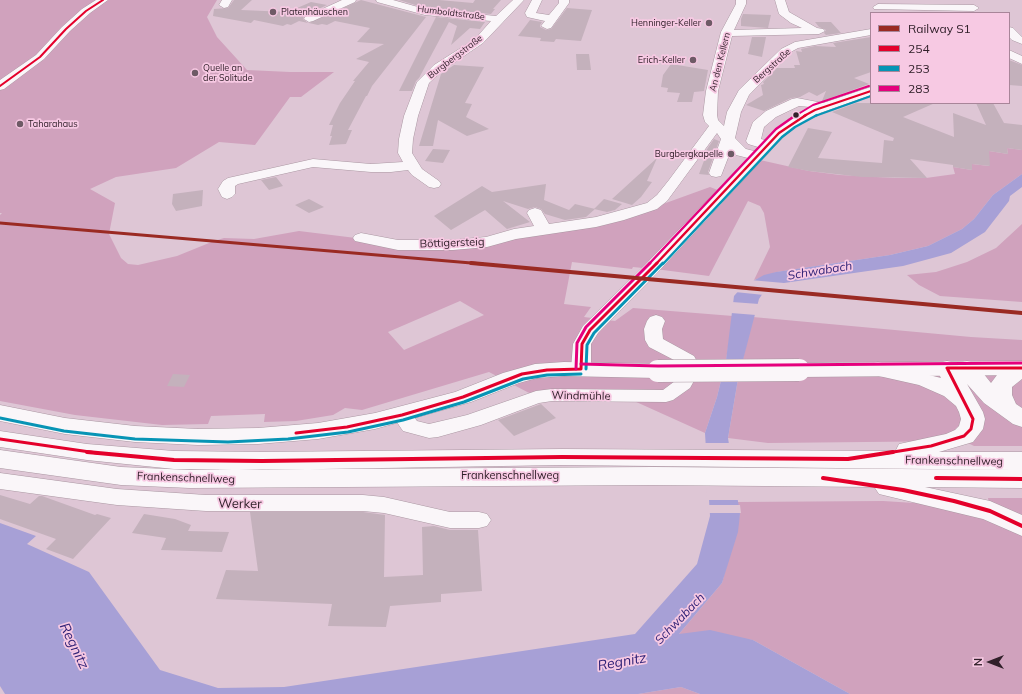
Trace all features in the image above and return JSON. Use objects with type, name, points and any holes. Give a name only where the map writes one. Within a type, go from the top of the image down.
[{"type":"main road","points":[[848,459],[931,446],[964,436],[971,429],[973,420],[965,401],[957,368]]},
{"type":"main road","points":[[957,368],[980,385],[992,398],[1015,414]]},
{"type":"main road","points":[[0,413],[65,426],[135,434],[228,437],[318,431],[375,422],[463,397],[522,374],[548,370],[581,369],[658,371],[1022,368]]},
{"type":"main road","points":[[878,369],[926,380],[952,392],[965,401]]},
{"type":"main road","points":[[1015,414],[1000,395],[1000,387],[1005,380],[1022,371]]},
{"type":"main road","name":"Frankenschnellweg","points":[[0,439],[80,451],[174,460],[770,467],[848,459],[1022,461]]},
{"type":"main road","name":"Frankenschnellweg","points":[[0,459],[121,476],[190,479],[654,466]]},
{"type":"main road","name":"Frankenschnellweg","points":[[770,467],[814,477],[1022,479]]},
{"type":"main road","points":[[814,477],[903,490],[954,502],[990,511],[1022,526]]},
{"type":"street","points":[[0,86],[40,58],[66,29],[103,0]]},
{"type":"street","points":[[309,19],[350,0]]},
{"type":"street","name":"Humboldtstraße","points":[[381,0],[426,12],[499,19]]},
{"type":"street","name":"Burgbergstraße","points":[[434,184],[417,172],[405,153],[406,139],[411,116],[423,82],[438,68],[479,41],[519,0]]},
{"type":"street","points":[[537,0],[530,13],[531,16],[549,23],[564,4],[564,0]]},
{"type":"street","name":"An den Kellern","points":[[716,125],[712,122],[710,116],[712,91],[727,33],[730,24],[741,4],[741,0]]},
{"type":"street","points":[[780,0],[784,14],[789,18],[823,31]]},
{"type":"street","points":[[958,0],[978,10]]},
{"type":"street","points":[[878,7],[978,10]]},
{"type":"street","name":"Bergstraße","points":[[727,33],[870,31]]},
{"type":"street","name":"Bergstraße","points":[[734,112],[743,93],[785,52],[795,45],[870,31]]},
{"type":"street","points":[[855,43],[870,42]]},
{"type":"street","points":[[1010,55],[1018,61],[1010,68]]},
{"type":"street","points":[[581,369],[582,344],[590,330],[651,269],[783,129],[805,120],[823,107],[870,91]]},
{"type":"street","points":[[768,145],[753,141],[758,125],[771,114],[797,102],[814,104],[823,107]]},
{"type":"street","points":[[716,173],[728,139],[734,112]]},
{"type":"street","name":"Böttigersteig","points":[[361,238],[398,245],[470,244],[487,242],[514,234],[596,222],[618,217],[652,206],[662,198],[674,184],[723,116],[734,112]]},
{"type":"street","points":[[716,125],[741,152],[757,156]]},
{"type":"street","points":[[227,194],[226,189],[228,184],[233,181],[281,175],[319,163],[372,168],[391,168],[412,165]]},
{"type":"street","points":[[535,212],[544,229]]},
{"type":"street","name":"Windmühle","points":[[402,415],[407,423],[415,428],[422,430],[438,430],[474,420],[536,397],[552,395],[657,397],[672,394],[678,389],[690,372],[689,365],[681,356],[656,343],[654,340],[656,321]]},
{"type":"street","name":"Werker","points":[[0,481],[117,497],[206,503],[363,503],[384,505],[450,520],[479,520]]},
{"type":"shaded area","points":[[0,0],[217,0],[207,17],[217,37],[247,70],[334,72],[301,97],[290,97],[255,145],[219,142],[176,168],[116,177],[90,189],[115,203],[109,234],[121,258],[128,264],[138,265],[177,256],[224,238],[254,239],[299,231],[364,239],[487,245],[652,208],[710,187],[728,194],[760,160],[809,171],[840,175],[926,178],[955,174],[953,167],[972,170],[972,164],[989,166],[989,151],[1008,154],[1007,148],[1022,150],[1022,174],[993,195],[974,219],[962,229],[928,246],[890,255],[777,272],[754,280],[770,247],[764,213],[760,206],[748,201],[709,276],[663,270],[633,267],[632,269],[572,262],[564,304],[591,307],[584,317],[615,321],[633,308],[733,316],[726,360],[717,397],[705,433],[623,396],[533,395],[489,372],[362,410],[345,408],[333,415],[296,421],[264,422],[265,414],[211,416],[208,424],[162,425],[75,415],[0,401],[0,215],[2,213],[0,213]],"holes":[[[460,301],[484,315],[404,350],[388,332]]]},
{"type":"shaded area","points":[[1022,224],[1022,302],[940,296],[919,285],[907,275],[936,272],[967,262],[996,248]]},
{"type":"shaded area","points":[[753,317],[971,337],[1022,340],[1022,446],[974,446],[964,441],[768,443],[728,438],[738,379]]},
{"type":"shaded area","points":[[988,498],[1022,498],[1022,694],[850,694],[753,640],[679,634],[722,583],[740,514],[737,502],[883,501],[930,504],[989,504]]},
{"type":"shaded area","points":[[681,687],[700,694],[638,694]]},
{"type":"water","points":[[1022,174],[1022,187],[1010,196],[1009,201],[985,232],[951,253],[903,266],[784,283],[765,290],[759,299],[738,379],[728,438],[740,514],[738,532],[722,583],[679,634],[710,630],[753,640],[850,694],[700,694],[681,687],[638,694],[5,694],[0,686],[0,523],[36,536],[27,544],[89,572],[160,670],[218,688],[284,687],[635,634],[697,564],[710,516],[705,433],[717,397],[726,360],[734,296],[742,287],[764,275],[890,255],[928,246],[962,229],[974,219],[993,195]]},
{"type":"pier","points":[[750,280],[791,284],[767,292],[764,295],[735,292],[741,285]]},
{"type":"pier","points":[[732,302],[759,304],[756,315],[731,313]]},
{"type":"pier","points":[[704,443],[731,443],[739,500],[707,500]]},
{"type":"pier","points":[[707,505],[740,505],[741,513],[708,513]]},
{"type":"building","points":[[234,0],[252,0],[241,10],[288,12],[311,2],[327,5],[304,16],[303,19],[308,23],[299,21],[291,25],[287,24],[283,26],[254,20],[251,23],[213,16],[214,9],[228,8]]},
{"type":"building","points":[[361,0],[426,17],[372,86],[348,130],[352,130],[346,144],[329,145],[333,125],[329,125],[340,103],[355,81],[353,81],[369,62],[356,59],[384,44],[357,42],[370,28],[335,21],[327,25],[309,23]]},
{"type":"building","points":[[399,0],[439,0],[473,3],[475,0],[501,0],[493,9],[495,9],[491,14],[425,8]]},
{"type":"building","points":[[567,8],[592,10],[581,41],[556,39],[554,42],[540,41],[541,38],[518,36],[530,20],[542,22],[540,27],[546,30],[551,29]]},
{"type":"building","points":[[743,14],[771,15],[768,28],[741,26]]},
{"type":"building","points":[[436,17],[485,22],[480,29],[470,28],[451,45],[457,26],[449,22],[416,81],[412,91],[399,91]]},
{"type":"building","points":[[815,22],[831,22],[841,33],[826,35],[824,33],[826,30],[819,27]]},
{"type":"building","points":[[752,37],[766,37],[762,57],[748,54]]},
{"type":"building","points":[[870,37],[870,72],[854,78],[869,84],[822,101],[826,91],[817,96],[809,92],[800,97],[791,98],[764,111],[746,105],[763,95],[761,85],[764,84],[763,82],[777,68],[795,68],[794,65],[800,65],[796,51],[802,52],[801,49],[815,46],[836,47],[833,43]]},
{"type":"building","points":[[576,54],[589,54],[591,70],[577,70]]},
{"type":"building","points":[[1010,60],[1022,65],[1022,86],[1010,85]]},
{"type":"building","points":[[671,64],[708,70],[704,91],[694,92],[692,102],[677,102],[680,93],[667,92],[668,88],[661,87],[663,75]]},
{"type":"building","points":[[454,65],[484,67],[465,103],[472,104],[466,117],[489,129],[467,136],[438,120],[433,146],[419,146],[441,74]]},
{"type":"building","points":[[856,103],[933,104],[903,117],[954,137],[953,113],[986,125],[976,104],[994,104],[1004,123],[1022,125],[1022,150],[1007,148],[1008,154],[989,151],[990,166],[972,164],[972,170],[953,167],[953,165],[910,159],[927,178],[862,177],[788,167],[808,128],[832,132],[818,158],[882,163],[884,140],[893,141],[894,138],[832,112]]},
{"type":"building","points":[[714,139],[719,141],[708,172],[709,175],[699,174],[705,158],[701,158]]},
{"type":"building","points":[[433,149],[450,150],[443,163],[425,161]]},
{"type":"building","points":[[657,158],[647,181],[652,182],[641,197],[632,205],[612,199]]},
{"type":"building","points":[[276,177],[283,186],[269,190],[261,180]]},
{"type":"building","points":[[546,184],[544,200],[569,210],[575,204],[595,209],[586,217],[565,220],[545,214],[541,209],[535,207],[528,209],[503,201],[530,222],[507,229],[485,210],[451,230],[434,216],[482,186],[492,192]]},
{"type":"building","points":[[203,190],[202,206],[176,211],[172,204],[173,194]]},
{"type":"building","points":[[309,199],[324,207],[309,213],[295,205]]},
{"type":"building","points":[[604,199],[622,204],[615,210],[607,212],[594,209]]},
{"type":"building","points":[[173,374],[190,375],[184,387],[167,386]]},
{"type":"building","points":[[541,404],[556,418],[514,436],[498,420]]},
{"type":"building","points":[[0,495],[30,504],[39,496],[42,496],[95,515],[97,514],[111,518],[73,559],[46,549],[56,539],[0,519]]},
{"type":"building","points":[[250,512],[363,512],[385,515],[384,577],[423,575],[422,527],[434,526],[450,530],[478,530],[482,591],[441,594],[441,602],[390,606],[386,627],[328,626],[332,604],[216,599],[226,570],[258,571]]},
{"type":"building","points":[[144,514],[175,519],[191,525],[188,531],[229,532],[222,552],[161,550],[166,538],[132,533]]},
{"type":"rail line","name":"S1","points":[[0,223],[613,275],[826,296],[1022,313]]},
{"type":"transit line","name":"254","points":[[0,86],[40,57],[66,29],[86,11],[103,0]]},
{"type":"transit line","name":"283","points":[[576,369],[577,343],[586,327],[647,266],[776,129],[813,105],[869,86]]},
{"type":"transit line","name":"254","points":[[581,369],[582,344],[590,330],[651,269],[779,133],[792,123],[815,110],[870,91]]},
{"type":"transit line","name":"253","points":[[586,369],[587,345],[594,333],[655,272],[782,137],[795,127],[817,115],[870,96]]},
{"type":"transit line","name":"283","points":[[581,364],[658,366],[1022,363]]},
{"type":"transit line","name":"254","points":[[947,368],[1022,368]]},
{"type":"transit line","name":"254","points":[[0,439],[87,452],[174,460],[262,461],[562,457],[848,459],[931,446],[964,436],[971,429],[973,419],[947,368]]},
{"type":"transit line","name":"254","points":[[296,433],[347,427],[402,415],[463,397],[522,374],[547,370],[581,369]]},
{"type":"transit line","name":"253","points":[[0,418],[64,431],[135,439],[228,442],[288,439],[348,432],[403,420],[464,402],[523,379],[547,375],[581,374]]},
{"type":"transit line","name":"254","points":[[823,478],[903,490],[954,501],[990,511],[1022,526]]},
{"type":"transit line","name":"254","points":[[936,478],[1022,479]]},
{"type":"place","name":"Platenhäuschen","points":[[273,12]]},
{"type":"place","name":"Henninger-Keller","points":[[709,23]]},
{"type":"place","name":"Erich-Keller","points":[[693,60]]},
{"type":"place","name":"Quelle an der Solitude","points":[[195,73]]},
{"type":"place","name":"Taharahaus","points":[[20,124]]},
{"type":"place","name":"Burgbergkapelle","points":[[731,154]]},
{"type":"water label","name":"Schwabach","points":[[820,271]]},
{"type":"water label","name":"Schwabach","points":[[680,619]]},
{"type":"water label","name":"Regnitz","points":[[74,646]]},
{"type":"water label","name":"Regnitz","points":[[622,662]]}]
